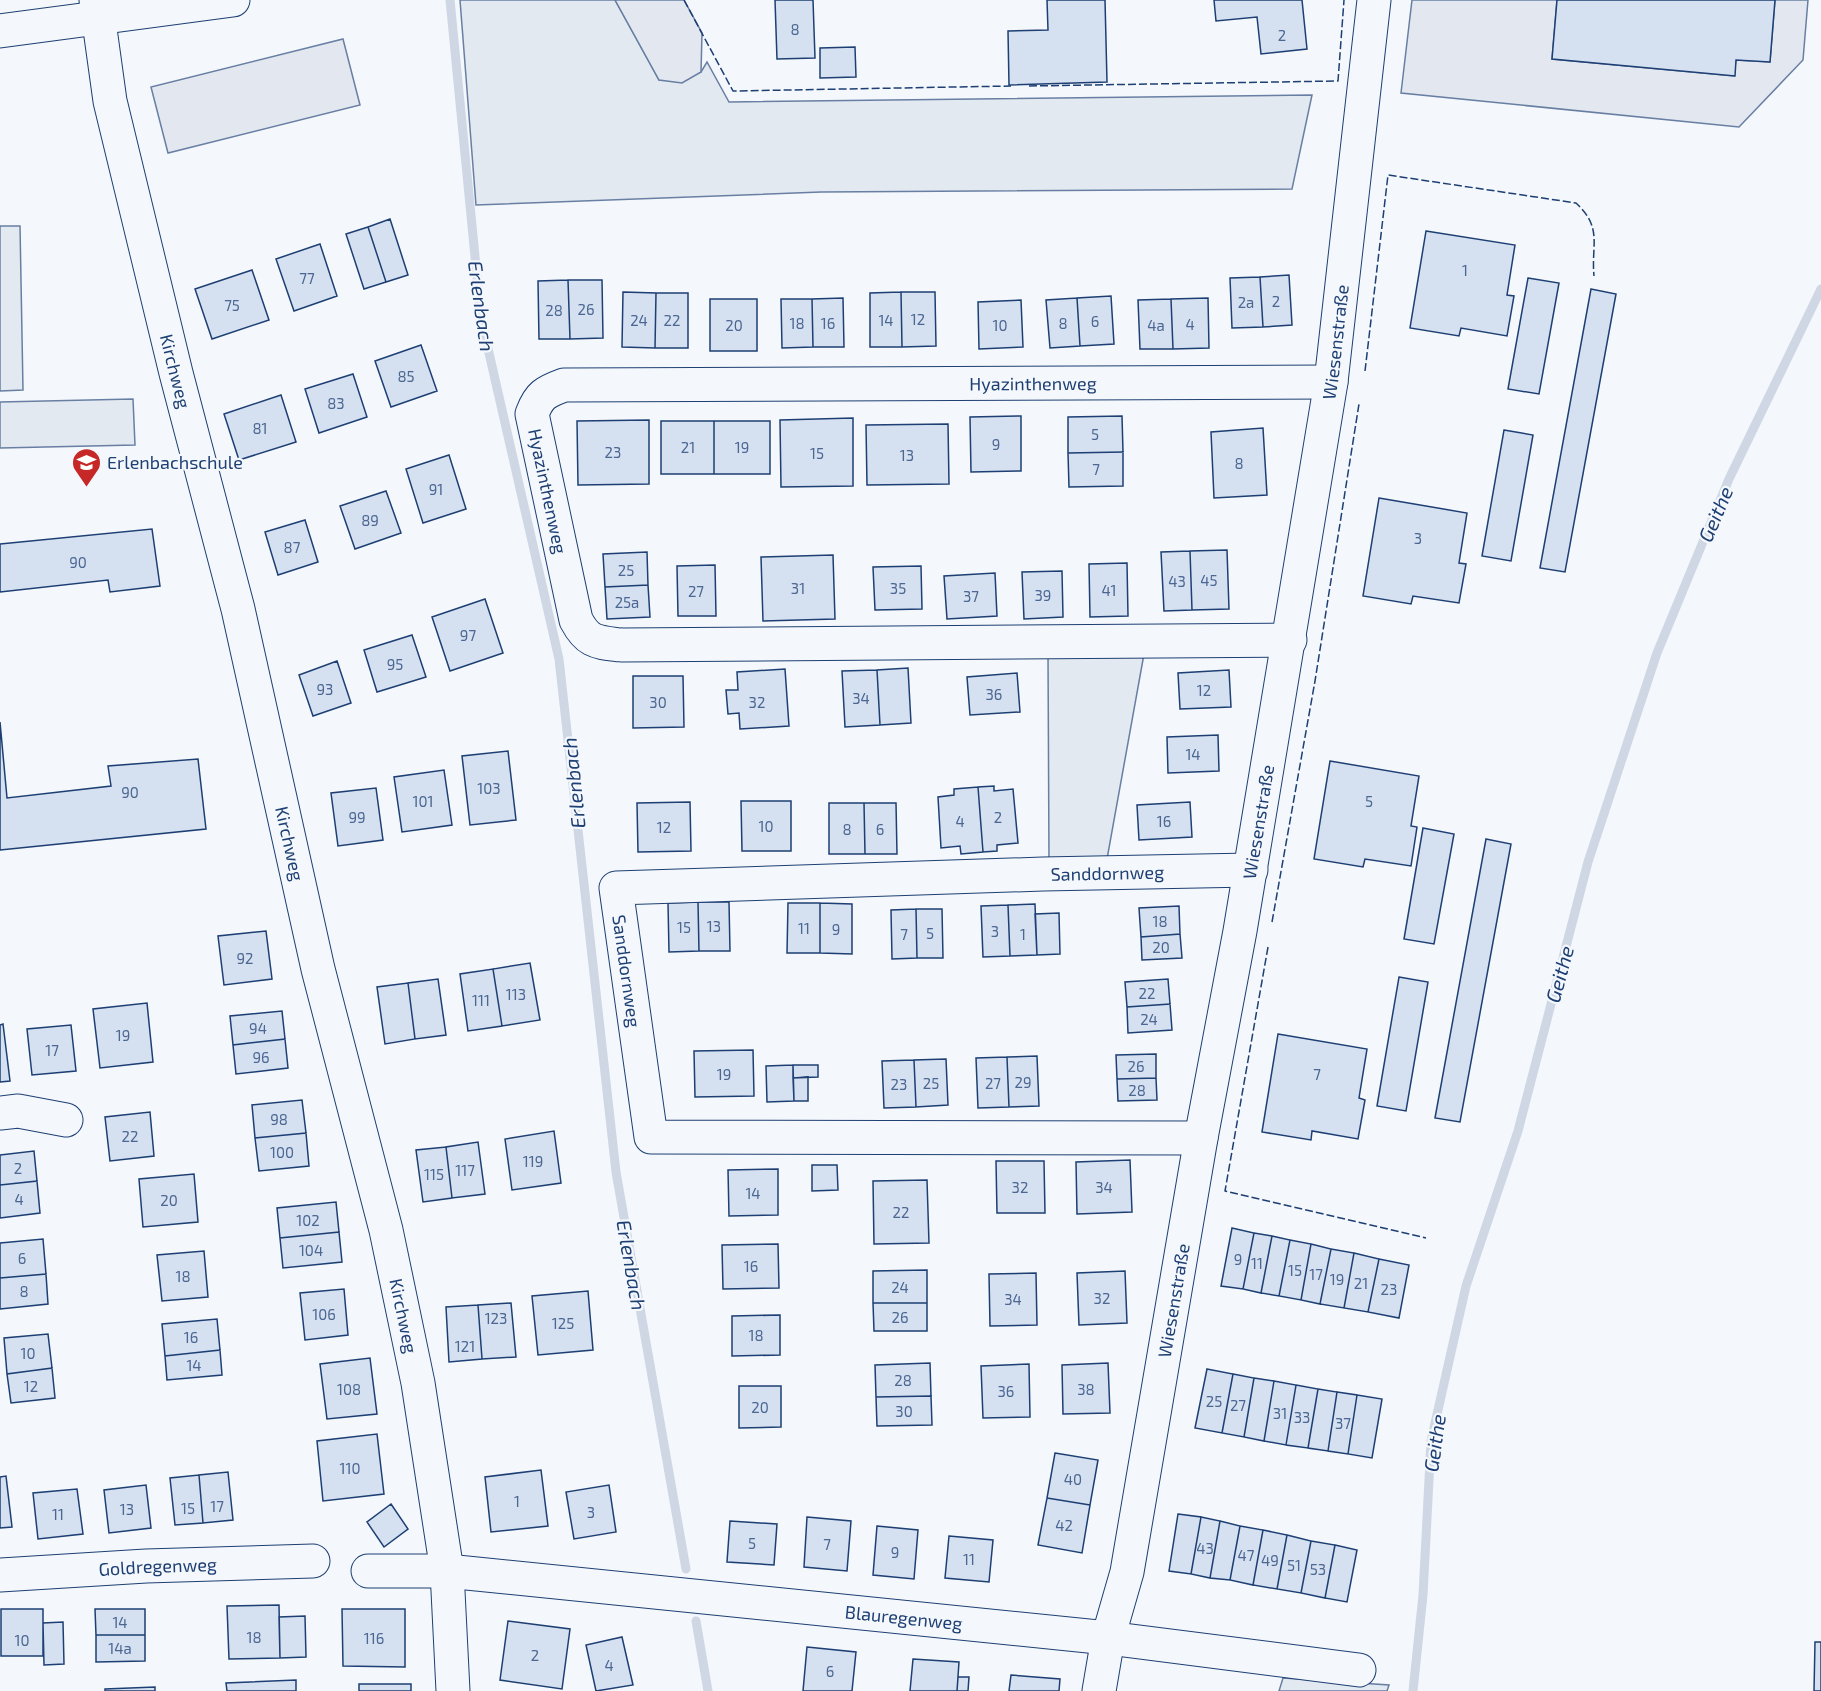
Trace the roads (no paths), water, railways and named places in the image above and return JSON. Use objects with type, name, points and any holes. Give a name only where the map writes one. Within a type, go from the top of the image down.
[{"type":"street","points":[[0,32],[97,9],[233,0]]},
{"type":"street","name":"Wiesenstraße","points":[[1099,1691],[1108,1638],[1127,1572],[1201,1138],[1251,870],[1290,640],[1331,382],[1374,0]]},
{"type":"street","name":"Kirchweg","points":[[97,9],[110,101],[176,373],[238,609],[318,969],[386,1230],[418,1383],[447,1571],[453,1691]]},
{"type":"street","name":"Hyazinthenweg","points":[[1290,640],[621,645],[593,641],[583,633],[576,620],[532,414],[538,398],[544,392],[564,385],[1331,382]]},
{"type":"street","name":"Sanddornweg","points":[[1201,1138],[651,1137],[616,888],[1020,874],[1251,870]]},
{"type":"street","points":[[0,1113],[18,1112],[66,1120]]},
{"type":"street","name":"Goldregenweg","points":[[0,1575],[146,1566],[313,1561]]},
{"type":"street","points":[[368,1571],[447,1571]]},
{"type":"street","name":"Blauregenweg","points":[[447,1571],[1108,1638],[1359,1670]]},
{"type":"waterway","name":"Erlenbach","points":[[450,0],[481,318],[559,659],[616,1172],[686,1569]]},
{"type":"waterway","name":"Geithe","points":[[1413,1691],[1423,1595],[1431,1441],[1466,1286],[1518,1131],[1588,862],[1657,653],[1729,479],[1821,289]]},
{"type":"waterway","name":"Erlenbach","points":[[696,1621],[708,1691]]},
{"type":"place","name":"Erlenbachschule","points":[[86,488]]}]
